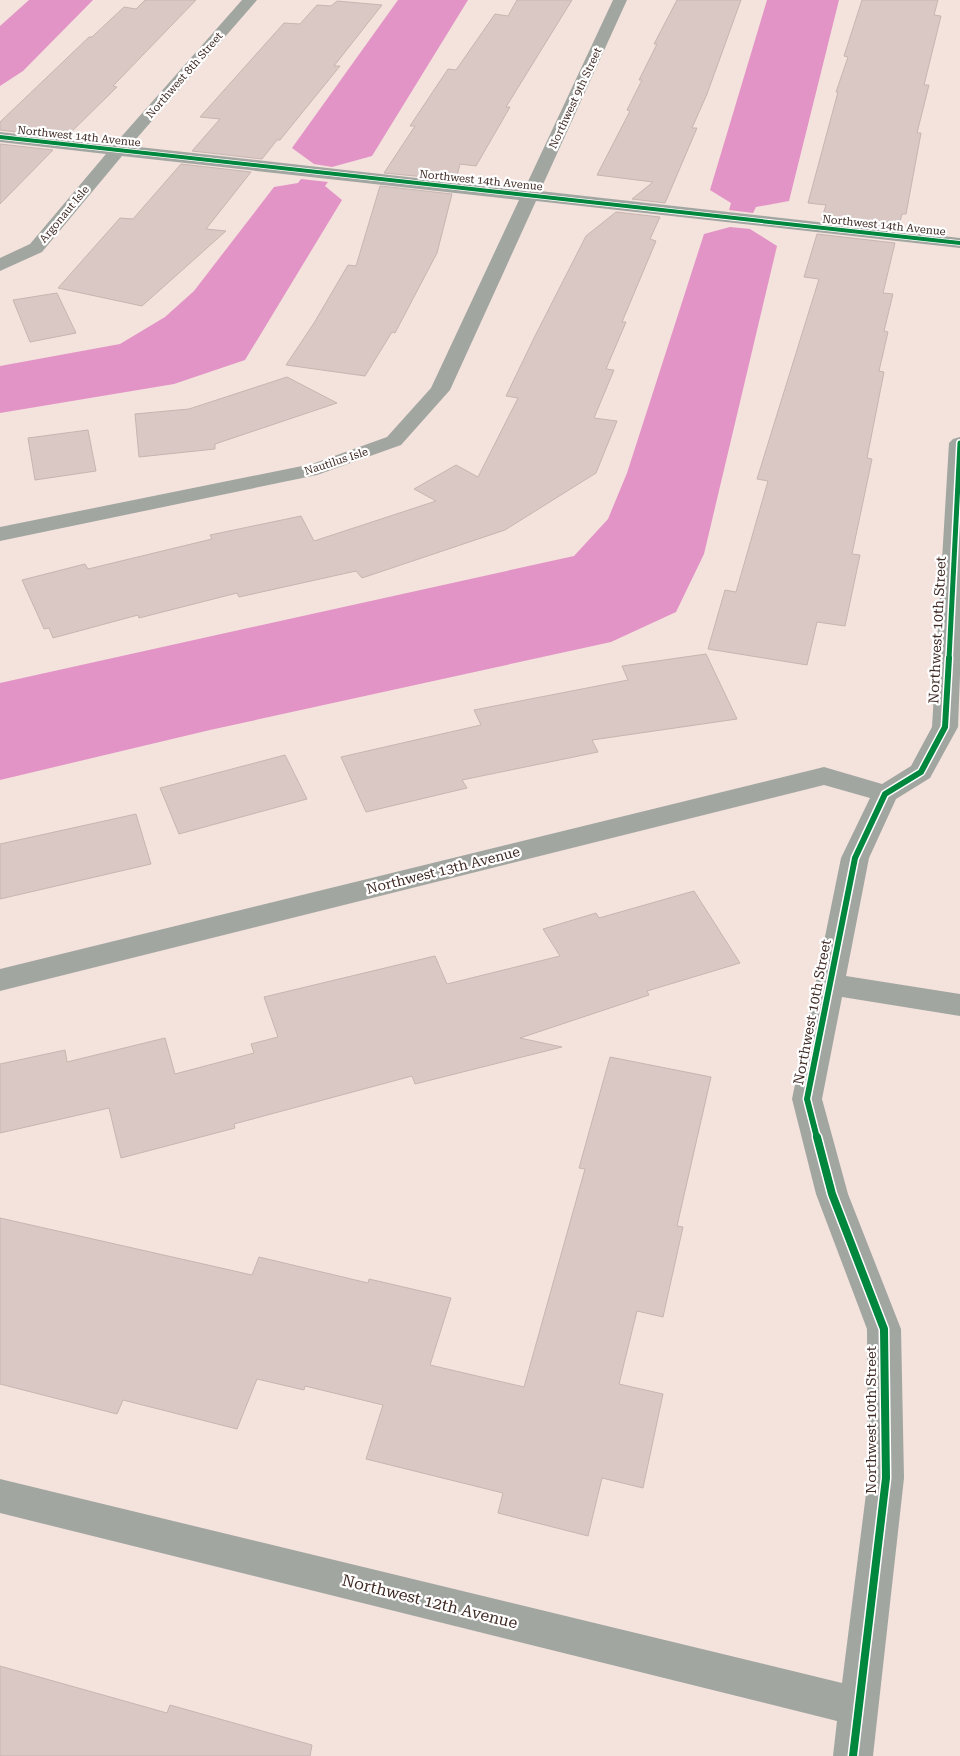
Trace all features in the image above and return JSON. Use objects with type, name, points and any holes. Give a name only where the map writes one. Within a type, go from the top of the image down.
[{"type":"street","name":"Northwest 8th Street","points":[[118,150],[250,0]]},
{"type":"street","name":"Northwest 9th Street","points":[[530,195],[620,0]]},
{"type":"street","name":"Northwest 14th Avenue","points":[[0,137],[960,243]]},
{"type":"street","name":"Argonaut Isle","points":[[0,265],[36,248],[118,150]]},
{"type":"street","name":"Nautilus Isle","points":[[0,534],[317,470],[394,441],[440,390],[530,195]]},
{"type":"street","name":"Northwest 10th Street","points":[[853,1756],[886,1478],[884,1329],[832,1194],[808,1099],[854,858],[885,794],[921,772],[945,727],[960,444]]},
{"type":"street","name":"Northwest 13th Avenue","points":[[0,980],[824,776],[885,794]]},
{"type":"street","points":[[831,984],[960,1005]]},
{"type":"street","name":"Northwest 12th Avenue","points":[[0,1496],[859,1707]]},
{"type":"shaded area","points":[[29,0],[93,0],[23,71],[0,86],[0,26]]},
{"type":"shaded area","points":[[398,0],[468,0],[372,156],[332,167],[314,164],[292,148]]},
{"type":"shaded area","points":[[767,0],[839,0],[789,201],[756,207],[753,213],[729,210],[731,203],[710,190]]},
{"type":"shaded area","points":[[301,179],[328,182],[325,186],[342,200],[245,360],[174,384],[0,413],[0,366],[120,344],[165,317],[194,291],[274,187],[298,183]]},
{"type":"shaded area","points":[[730,227],[750,229],[777,246],[704,554],[676,612],[611,642],[210,730],[0,780],[0,683],[574,556],[608,519],[627,473],[704,234]]},
{"type":"building","points":[[145,0],[196,0],[113,86],[117,87],[65,138],[0,130],[0,122],[89,37],[92,37],[124,7],[136,9]]},
{"type":"building","points":[[517,0],[572,0],[506,107],[510,107],[476,166],[460,164],[456,180],[384,173],[415,126],[410,126],[448,69],[456,70],[495,14],[508,16]]},
{"type":"building","points":[[677,0],[741,0],[707,94],[692,128],[697,128],[665,203],[632,199],[653,182],[597,175],[630,111],[627,110],[657,44],[654,44]]},
{"type":"building","points":[[862,0],[938,0],[934,15],[941,16],[924,85],[929,85],[917,133],[921,133],[906,214],[902,214],[898,229],[821,221],[826,205],[808,203],[838,92],[836,92],[848,57],[844,56]]},
{"type":"building","points":[[337,1],[382,5],[334,66],[340,66],[280,140],[277,140],[262,159],[192,151],[220,119],[200,117],[284,23],[300,24],[317,5],[331,6]]},
{"type":"building","points":[[0,144],[53,150],[0,204]]},
{"type":"building","points":[[181,164],[251,172],[206,229],[226,231],[142,306],[58,288],[120,218],[133,219]]},
{"type":"building","points":[[380,186],[452,194],[437,253],[395,333],[392,332],[365,376],[286,365],[314,323],[348,265],[356,266]]},
{"type":"building","points":[[616,212],[660,217],[650,239],[656,241],[622,322],[626,322],[606,369],[614,370],[594,418],[617,421],[596,473],[505,530],[362,578],[356,571],[239,597],[237,593],[139,618],[138,615],[53,638],[49,628],[44,629],[22,580],[85,564],[88,569],[212,539],[210,535],[301,516],[314,541],[436,501],[414,489],[456,465],[478,477],[518,398],[506,396],[586,236]]},
{"type":"building","points":[[817,234],[895,243],[883,293],[893,294],[884,331],[888,332],[879,371],[884,372],[867,458],[872,459],[852,554],[860,555],[845,626],[817,622],[807,665],[708,649],[725,590],[736,592],[768,481],[757,479],[819,279],[804,277]]},
{"type":"building","points":[[57,293],[76,333],[30,342],[13,300]]},
{"type":"building","points":[[287,377],[337,403],[215,444],[215,449],[139,457],[135,414],[189,409]]},
{"type":"building","points":[[88,430],[96,471],[35,480],[28,438]]},
{"type":"building","points":[[706,654],[737,719],[592,740],[598,752],[462,780],[467,788],[366,812],[341,757],[481,725],[474,710],[628,680],[622,666]]},
{"type":"building","points":[[285,755],[307,799],[179,834],[160,788]]},
{"type":"building","points":[[136,814],[151,864],[0,899],[0,844]]},
{"type":"building","points":[[694,891],[740,963],[647,991],[649,995],[520,1038],[562,1047],[415,1084],[412,1076],[234,1124],[235,1128],[121,1158],[109,1108],[0,1133],[0,1064],[65,1050],[67,1062],[165,1038],[175,1074],[254,1053],[251,1044],[278,1037],[264,997],[435,956],[447,984],[560,956],[543,929],[596,913],[599,918]]},
{"type":"building","points":[[610,1057],[711,1077],[677,1226],[683,1227],[663,1317],[637,1311],[619,1384],[663,1394],[643,1488],[602,1478],[588,1536],[498,1513],[503,1493],[366,1459],[383,1405],[305,1386],[304,1390],[257,1379],[237,1429],[123,1400],[117,1414],[0,1384],[0,1218],[252,1275],[259,1257],[368,1283],[369,1279],[451,1298],[430,1365],[524,1387],[585,1169],[579,1168]]},
{"type":"building","points":[[0,1666],[167,1713],[170,1705],[312,1745],[310,1756],[0,1756]]},
{"type":"cycle path","points":[[0,137],[960,243]]},
{"type":"cycle path","points":[[853,1756],[886,1478],[884,1329],[832,1194],[807,1099],[855,858],[885,794],[921,772],[945,727],[960,443]]}]
